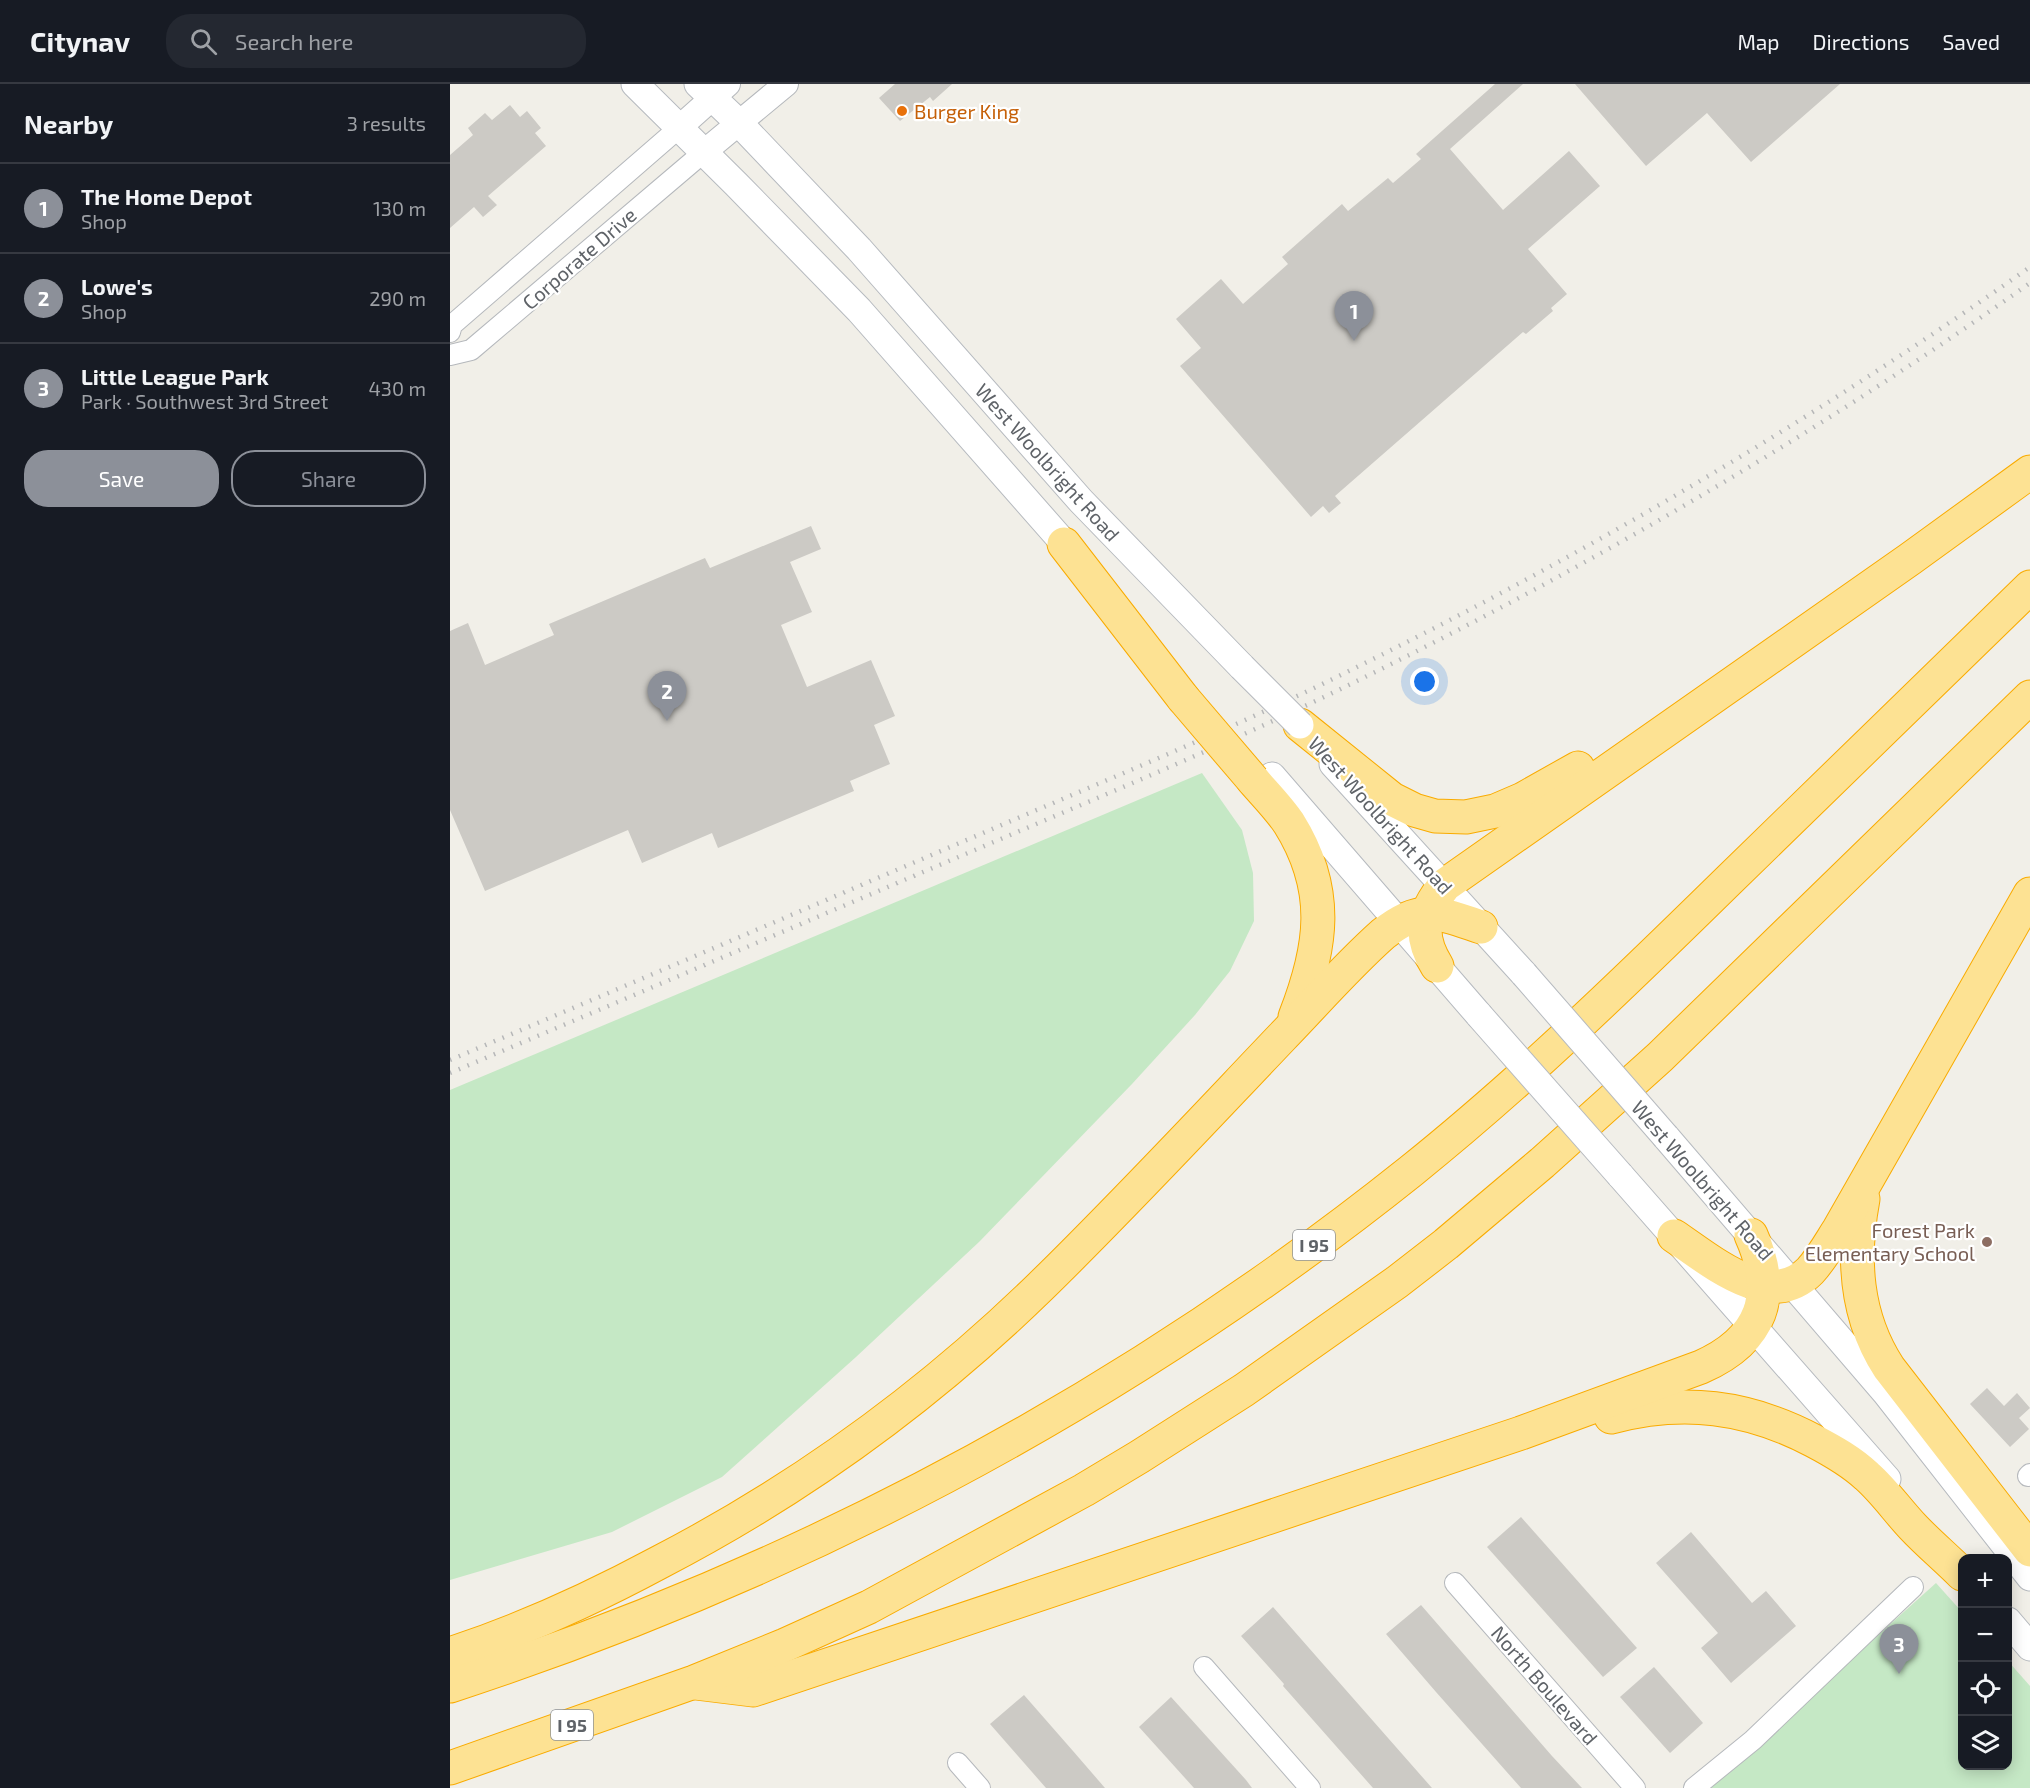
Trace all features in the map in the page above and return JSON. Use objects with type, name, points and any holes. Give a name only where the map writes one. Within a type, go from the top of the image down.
[{"type":"highway","points":[[450,1654],[522,1629],[693,1545],[775,1498],[873,1430],[968,1354],[1042,1286],[1379,938],[1413,918],[1444,885],[1910,559],[2030,472]]},
{"type":"highway","points":[[1064,544],[1260,776],[1295,834],[1309,865],[1318,901],[1318,933],[1306,987],[1290,1030]]},
{"type":"highway","name":"I 95","points":[[450,1686],[549,1653],[666,1608],[845,1528],[947,1476],[1056,1415],[1162,1350],[1265,1280],[1414,1168],[1558,1046],[2030,586]]},
{"type":"highway","points":[[1300,725],[1324,748],[1402,805],[1435,816],[1466,818],[1495,811],[1523,799],[1720,692]]},
{"type":"highway","name":"I 95","points":[[450,1768],[694,1682],[785,1645],[868,1607],[1084,1490],[1244,1390],[1397,1282],[1542,1163],[1660,1057],[2030,697]]},
{"type":"highway","points":[[1674,1236],[1745,1281],[1779,1284],[1809,1272],[1823,1255],[2030,894]]},
{"type":"highway","points":[[1413,918],[1438,913],[1482,927]]},
{"type":"highway","points":[[1413,918],[1425,921],[1426,943],[1437,966]]},
{"type":"highway","points":[[1866,1181],[1856,1265],[1860,1301],[1869,1332],[1889,1368],[2030,1550]]},
{"type":"highway","points":[[1751,1235],[1762,1262],[1779,1284]]},
{"type":"highway","points":[[694,1682],[753,1690],[1521,1433],[1717,1360],[1737,1347],[1752,1326],[1762,1304],[1779,1284]]},
{"type":"highway","points":[[1521,1433],[1675,1406],[1717,1408],[1765,1419],[1806,1437],[1852,1463],[1868,1476],[1914,1527],[1958,1570]]},
{"type":"main road","name":"West Woolbright Road","points":[[636,84],[859,310],[1064,544]]},
{"type":"main road","name":"West Woolbright Road","points":[[713,88],[739,123],[859,249],[1081,501],[1300,725]]},
{"type":"main road","name":"West Woolbright Road","points":[[1324,748],[1348,783],[1524,974],[1751,1235]]},
{"type":"main road","points":[[1260,776],[1413,918]]},
{"type":"main road","points":[[1437,966],[1922,1518],[1958,1563]]},
{"type":"main road","points":[[1779,1284],[1886,1393],[2030,1577]]},
{"type":"main road","points":[[2012,1627],[2030,1647]]},
{"type":"street","points":[[704,152],[786,84]]},
{"type":"street","points":[[680,127],[713,88]]},
{"type":"street","name":"Corporate Drive","points":[[450,332],[452,325],[680,127]]},
{"type":"street","name":"Corporate Drive","points":[[450,355],[471,350],[704,152]]},
{"type":"street","name":"North Boulevard","points":[[1455,1583],[1635,1788]]},
{"type":"street","points":[[1694,1788],[1753,1740],[1913,1587]]},
{"type":"street","points":[[1204,1667],[1310,1788]]},
{"type":"street","points":[[958,1763],[980,1788]]},
{"type":"green space","points":[[1202,773],[1242,830],[1253,873],[1254,921],[1230,971],[1195,1015],[1132,1084],[979,1242],[856,1357],[722,1477],[612,1532],[450,1580],[450,1090]]},
{"type":"green space","points":[[1936,1583],[1958,1608],[1958,1770],[2012,1770],[2012,1666],[2030,1686],[2030,1788],[1708,1788]]},
{"type":"building","name":"Burger King","points":[[895,84],[952,84],[933,101],[930,97],[900,121],[879,98]]},
{"type":"building","points":[[1495,84],[1523,84],[1450,149],[1503,210],[1569,151],[1600,186],[1528,249],[1567,294],[1551,308],[1553,311],[1526,334],[1523,332],[1335,496],[1341,503],[1329,513],[1323,506],[1311,517],[1180,366],[1201,348],[1176,319],[1221,279],[1243,304],[1288,264],[1282,257],[1342,204],[1348,211],[1388,178],[1393,183],[1421,159],[1416,154]]},
{"type":"building","points":[[1575,84],[1840,84],[1751,162],[1707,113],[1646,166]]},
{"type":"building","points":[[510,105],[520,117],[527,111],[541,128],[535,133],[546,146],[488,196],[497,205],[483,217],[474,207],[450,228],[450,155],[473,135],[468,128],[485,113],[492,120]]},
{"type":"building","points":[[811,526],[821,549],[790,562],[812,612],[781,625],[807,687],[871,660],[895,716],[874,725],[890,764],[850,781],[854,791],[718,848],[712,833],[642,863],[628,830],[485,891],[450,810],[450,631],[468,623],[485,665],[554,635],[549,624],[705,558],[710,568]]},
{"type":"building","points":[[1987,1388],[2004,1406],[2017,1393],[2030,1408],[2019,1418],[2029,1429],[2010,1447],[1970,1404]]},
{"type":"building","points":[[1521,1517],[1637,1648],[1603,1677],[1487,1547]]},
{"type":"building","points":[[1691,1532],[1752,1603],[1766,1591],[1796,1626],[1731,1683],[1701,1648],[1718,1633],[1656,1563]]},
{"type":"building","points":[[1421,1605],[1582,1788],[1521,1788],[1436,1692],[1386,1634]]},
{"type":"building","points":[[1273,1607],[1432,1788],[1373,1788],[1283,1686],[1284,1684],[1241,1636]]},
{"type":"building","points":[[1654,1667],[1703,1723],[1670,1753],[1620,1697]]},
{"type":"building","points":[[1024,1695],[1105,1788],[1046,1788],[990,1724]]},
{"type":"building","points":[[1171,1697],[1252,1788],[1194,1788],[1139,1727]]},
{"type":"railway","points":[[450,1060],[1171,753],[1265,711],[1445,623],[1617,529],[1785,429],[1868,377],[2030,267]]},
{"type":"railway","points":[[450,1073],[1175,765],[1365,677],[1537,588],[1705,493],[1870,391],[2030,283]]},
{"type":"place","name":"Burger King","points":[[902,111]]},
{"type":"place","name":"The Home Depot","points":[[1354,341]]},
{"type":"place","name":"Lowe's","points":[[667,721]]},
{"type":"place","name":"Forest Park Elementary School","points":[[1987,1242]]},
{"type":"place","name":"Little League Park","points":[[1899,1674]]}]
